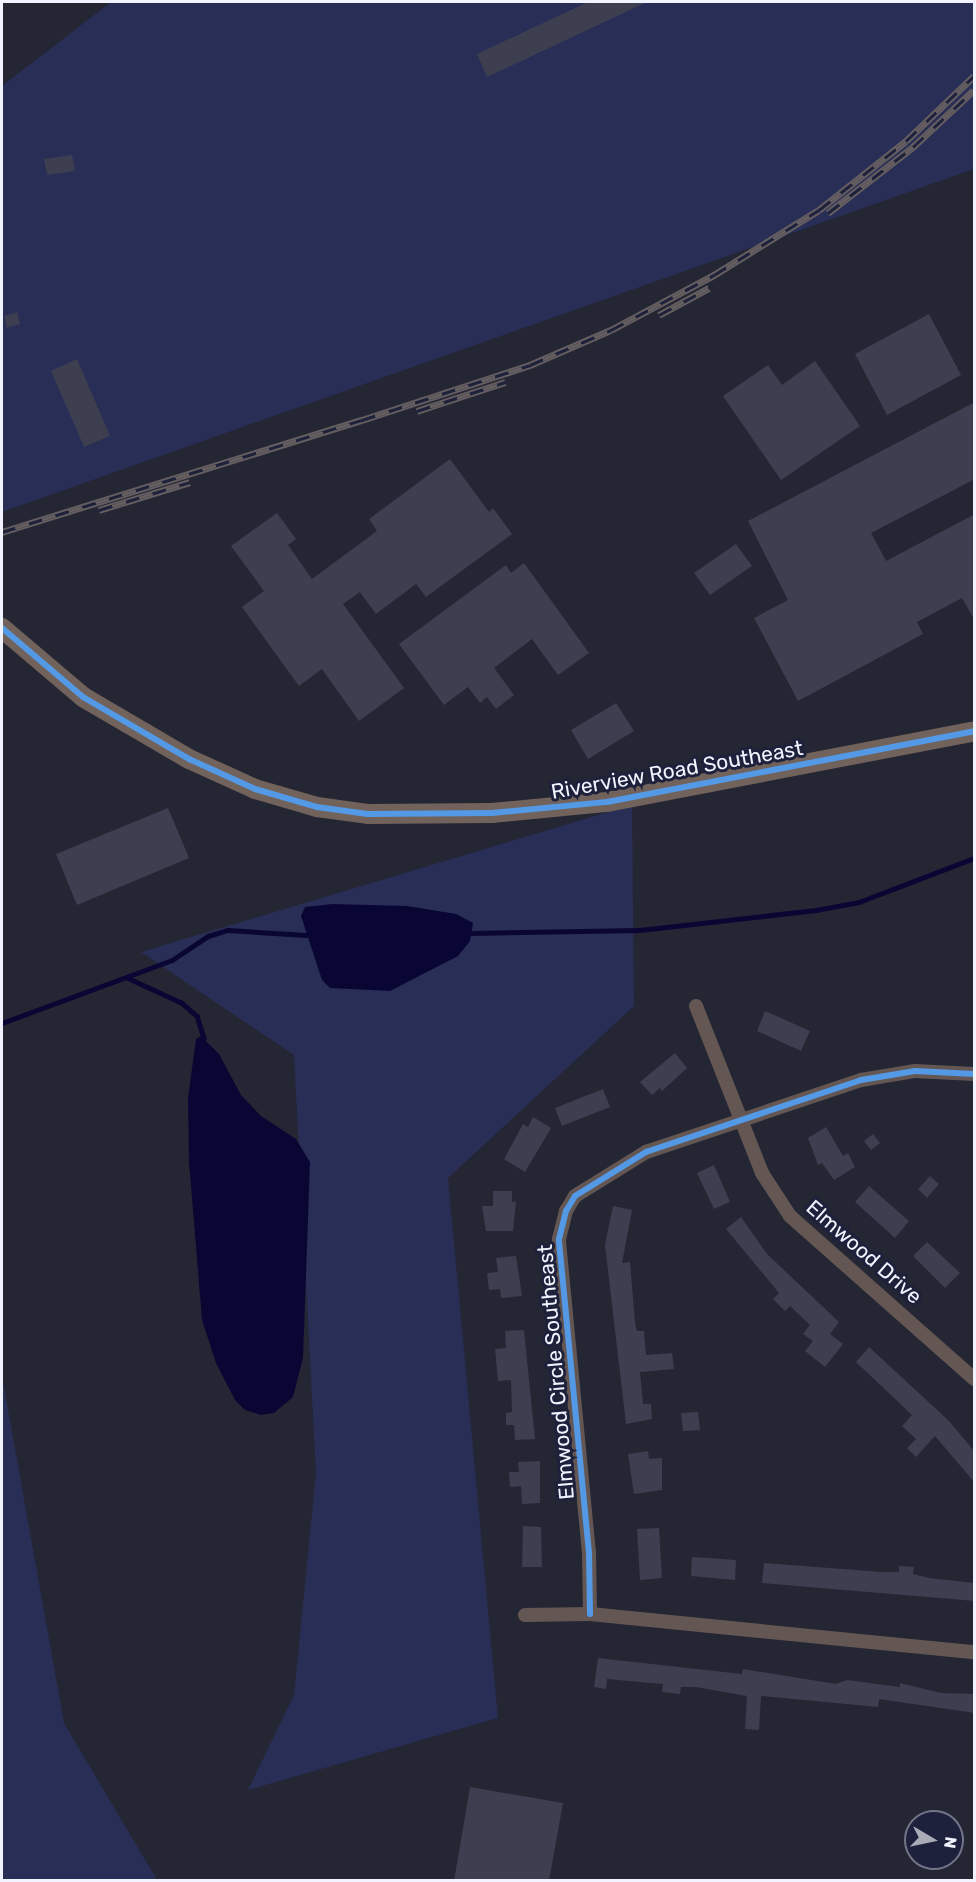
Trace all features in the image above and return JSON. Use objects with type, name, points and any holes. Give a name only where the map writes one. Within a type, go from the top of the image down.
[{"type":"street","name":"Riverview Road Southeast","points":[[2,628],[83,697],[189,759],[255,789],[317,807],[368,814],[480,814],[607,802],[975,731]]},
{"type":"street","name":"Elmwood Drive","points":[[696,1006],[762,1173],[790,1216],[975,1379]]},
{"type":"street","name":"Elmwood Circle Southeast","points":[[590,1614],[589,1553],[558,1239],[566,1211],[575,1196],[594,1180],[646,1152],[861,1080],[915,1071],[975,1074]]},
{"type":"street","points":[[525,1615],[590,1614],[975,1652]]},
{"type":"shaded area","points":[[111,2],[974,2],[974,169],[2,512],[2,86]]},
{"type":"shaded area","points":[[632,805],[634,1006],[448,1178],[498,1718],[248,1790],[294,1695],[316,1473],[294,1055],[141,952]]},
{"type":"shaded area","points":[[332,904],[407,906],[456,914],[473,923],[470,941],[458,956],[390,991],[330,988],[322,980],[301,916],[305,907]]},
{"type":"shaded area","points":[[201,1036],[219,1054],[241,1095],[261,1116],[296,1139],[310,1162],[303,1358],[293,1397],[274,1413],[261,1415],[245,1410],[235,1400],[216,1363],[202,1320],[189,1162],[188,1098],[196,1039]]},
{"type":"shaded area","points":[[2,1376],[64,1723],[157,1880],[2,1880]]},
{"type":"building","points":[[588,2],[647,2],[487,77],[477,54]]},
{"type":"building","points":[[72,155],[75,171],[47,175],[44,159]]},
{"type":"building","points":[[17,312],[20,324],[7,328],[4,316]]},
{"type":"building","points":[[929,314],[961,375],[887,415],[855,354]]},
{"type":"building","points":[[77,359],[110,436],[84,447],[51,371]]},
{"type":"building","points":[[815,361],[860,426],[781,480],[723,396],[768,365],[782,385]]},
{"type":"building","points":[[975,402],[975,479],[871,533],[886,561],[975,514],[975,621],[962,598],[917,622],[923,634],[798,701],[754,618],[788,600],[748,521]]},
{"type":"building","points":[[450,459],[489,512],[493,508],[512,534],[426,597],[416,584],[376,614],[360,592],[343,604],[404,688],[359,721],[322,669],[299,686],[242,607],[264,591],[231,546],[277,513],[296,539],[288,545],[312,579],[377,531],[369,519]]},
{"type":"building","points":[[736,544],[752,566],[710,595],[694,573]]},
{"type":"building","points":[[524,563],[589,653],[558,675],[532,639],[494,668],[514,695],[496,709],[487,697],[480,703],[468,687],[444,705],[399,644],[506,565],[511,573]]},
{"type":"building","points":[[616,703],[634,731],[588,759],[571,730]]},
{"type":"building","points":[[168,808],[189,858],[77,905],[56,854]]},
{"type":"building","points":[[765,1011],[810,1031],[801,1051],[757,1031]]},
{"type":"building","points":[[675,1053],[687,1068],[662,1091],[660,1088],[652,1095],[640,1082]]},
{"type":"building","points":[[603,1089],[610,1107],[562,1126],[555,1108]]},
{"type":"building","points":[[533,1117],[551,1128],[525,1172],[504,1159],[523,1124],[528,1127]]},
{"type":"building","points":[[826,1127],[843,1156],[848,1153],[855,1167],[834,1180],[822,1163],[818,1165],[808,1138]]},
{"type":"building","points":[[873,1134],[880,1143],[871,1150],[864,1141]]},
{"type":"building","points":[[714,1165],[730,1202],[714,1209],[697,1173]]},
{"type":"building","points":[[930,1176],[939,1184],[927,1198],[918,1189]]},
{"type":"building","points":[[869,1186],[909,1221],[895,1238],[855,1202]]},
{"type":"building","points":[[493,1191],[512,1191],[512,1202],[516,1202],[513,1231],[486,1231],[482,1206],[493,1206]]},
{"type":"building","points":[[613,1206],[632,1210],[622,1263],[630,1262],[637,1331],[644,1331],[646,1355],[672,1353],[674,1369],[640,1372],[643,1404],[651,1404],[652,1419],[626,1424],[605,1245]]},
{"type":"building","points":[[741,1217],[767,1254],[839,1322],[830,1334],[843,1344],[825,1367],[805,1351],[813,1341],[803,1334],[810,1325],[790,1306],[785,1311],[773,1299],[779,1293],[726,1229]]},
{"type":"building","points":[[927,1242],[960,1273],[945,1288],[913,1256]]},
{"type":"building","points":[[516,1256],[522,1296],[501,1298],[500,1289],[489,1290],[487,1273],[498,1272],[496,1258]]},
{"type":"building","points":[[524,1330],[535,1439],[515,1440],[514,1425],[506,1425],[506,1413],[512,1412],[511,1380],[498,1381],[495,1349],[506,1348],[505,1331]]},
{"type":"building","points":[[869,1347],[948,1420],[975,1452],[975,1483],[935,1436],[916,1457],[907,1448],[916,1439],[902,1426],[912,1415],[856,1362]]},
{"type":"building","points":[[698,1412],[700,1430],[683,1431],[681,1413]]},
{"type":"building","points":[[648,1451],[649,1459],[662,1458],[662,1490],[634,1494],[628,1454]]},
{"type":"building","points":[[540,1461],[540,1503],[522,1504],[521,1486],[510,1487],[509,1472],[519,1472],[518,1462]]},
{"type":"building","points":[[523,1526],[541,1527],[542,1567],[522,1567]]},
{"type":"building","points":[[659,1528],[662,1578],[640,1580],[637,1529]]},
{"type":"building","points":[[692,1557],[736,1560],[735,1580],[691,1576]]},
{"type":"building","points":[[764,1563],[882,1572],[899,1572],[899,1566],[914,1567],[913,1574],[975,1583],[975,1601],[762,1583]]},
{"type":"building","points":[[598,1658],[742,1674],[743,1669],[836,1684],[847,1680],[900,1687],[900,1683],[941,1693],[975,1694],[975,1713],[879,1699],[878,1707],[761,1696],[759,1730],[745,1729],[747,1696],[696,1687],[681,1687],[680,1694],[662,1692],[663,1684],[607,1679],[606,1689],[594,1687]]},
{"type":"building","points":[[470,1787],[563,1803],[549,1881],[454,1881]]},
{"type":"waterway","points":[[471,933],[640,930],[816,910],[859,902],[974,858]]},
{"type":"waterway","points":[[2,1023],[172,960],[208,936],[228,930],[306,935]]},
{"type":"waterway","points":[[128,978],[182,1003],[197,1016],[204,1038]]},
{"type":"railway","points":[[2,532],[530,365],[611,330],[714,275],[819,210],[906,141],[974,76]]},
{"type":"railway","points":[[828,213],[913,147],[974,90]]},
{"type":"railway","points":[[659,315],[709,288]]},
{"type":"railway","points":[[417,411],[505,382]]},
{"type":"railway","points":[[99,510],[190,482]]},
{"type":"cycle path","points":[[2,628],[83,697],[189,759],[255,789],[317,807],[368,814],[492,813],[607,802],[974,731]]},
{"type":"cycle path","points":[[590,1614],[589,1553],[559,1239],[566,1211],[575,1196],[646,1152],[861,1080],[915,1071],[974,1074]]}]
